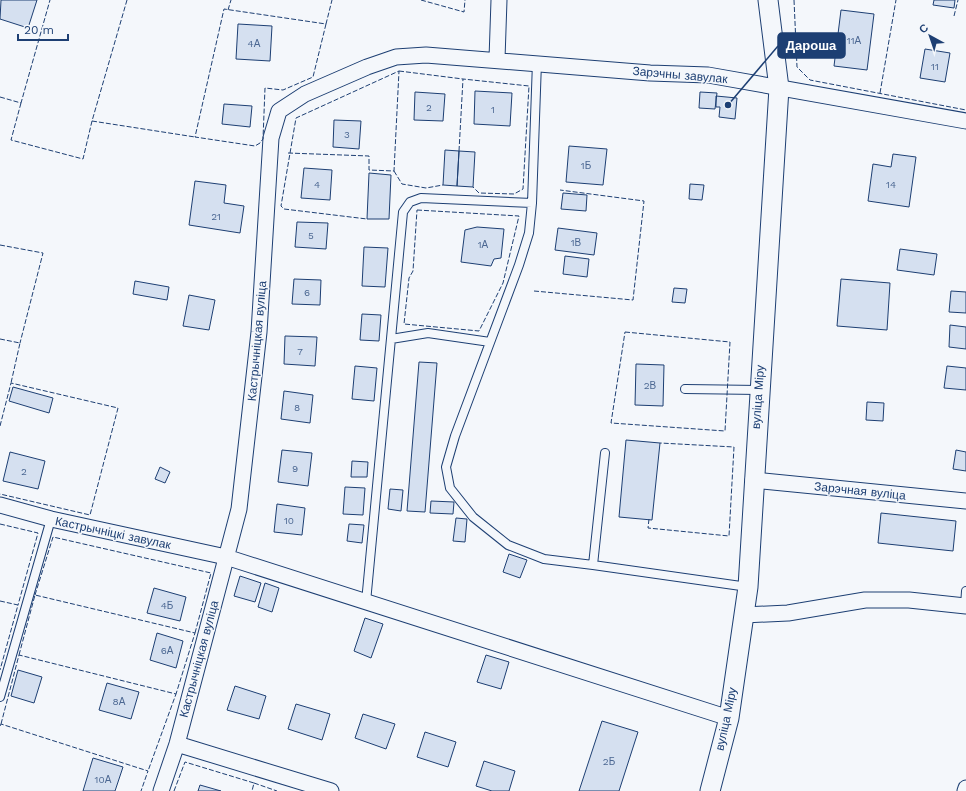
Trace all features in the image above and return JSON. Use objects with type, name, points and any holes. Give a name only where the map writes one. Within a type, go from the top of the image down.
[{"type":"street","points":[[497,59],[499,0]]},
{"type":"street","name":"вуліца Міру","points":[[710,791],[729,718],[748,587],[753,480],[779,88],[768,0]]},
{"type":"street","name":"Кастрычніцкая вуліца","points":[[161,791],[177,744],[239,508],[259,332],[271,138],[280,111],[305,94],[368,67],[396,57],[426,55],[497,59]]},
{"type":"street","name":"Зарэчны завулак","points":[[497,59],[650,73],[708,75],[966,121]]},
{"type":"street","name":"Зарэчная вуліца","points":[[753,480],[966,501]]},
{"type":"street","name":"Кастрычніцкі завулак","points":[[0,505],[51,519],[226,557],[729,718]]},
{"type":"street","points":[[744,615],[788,613],[865,600],[966,601]]},
{"type":"street","points":[[177,744],[331,791]]},
{"type":"lane","points":[[537,62],[532,203],[529,233],[519,265],[455,436],[446,467],[450,488],[473,517],[508,545],[544,559],[594,564],[748,587]]},
{"type":"lane","points":[[366,602],[403,212],[410,202],[421,198],[532,203]]},
{"type":"lane","points":[[391,339],[428,333],[490,342]]},
{"type":"lane","points":[[684,389],[759,390]]},
{"type":"lane","points":[[594,564],[605,453]]},
{"type":"lane","points":[[0,697],[51,519]]},
{"type":"building","points":[[1,0],[37,0],[28,28],[0,19]]},
{"type":"building","points":[[934,0],[955,0],[954,8],[933,5]]},
{"type":"building","points":[[841,10],[874,14],[867,70],[834,66]]},
{"type":"building","points":[[238,24],[272,26],[270,61],[236,59]]},
{"type":"building","points":[[925,49],[950,53],[945,82],[920,78]]},
{"type":"building","points":[[475,91],[512,93],[510,126],[474,124]]},
{"type":"building","points":[[415,92],[445,94],[443,121],[414,120]]},
{"type":"building","points":[[700,92],[717,93],[715,109],[699,108]]},
{"type":"building","points":[[716,96],[737,98],[735,119],[719,117],[720,107],[716,107]]},
{"type":"building","points":[[224,104],[252,106],[250,127],[222,124]]},
{"type":"building","points":[[334,120],[361,121],[359,149],[333,147]]},
{"type":"building","points":[[569,146],[607,149],[603,185],[566,182]]},
{"type":"building","points":[[445,150],[459,151],[457,186],[443,185]]},
{"type":"building","points":[[459,151],[475,152],[473,187],[457,186]]},
{"type":"building","points":[[893,154],[916,157],[909,207],[868,201],[873,164],[891,167]]},
{"type":"building","points":[[304,168],[332,170],[330,200],[301,198]]},
{"type":"building","points":[[369,173],[391,175],[389,219],[367,219]]},
{"type":"building","points":[[195,181],[226,185],[224,203],[244,206],[240,233],[189,225]]},
{"type":"building","points":[[690,184],[704,185],[702,200],[689,199]]},
{"type":"building","points":[[563,193],[587,195],[586,211],[561,209]]},
{"type":"building","points":[[297,222],[328,223],[326,249],[295,247]]},
{"type":"building","points":[[477,227],[504,229],[501,258],[494,259],[491,266],[461,262],[465,230]]},
{"type":"building","points":[[558,228],[597,233],[594,255],[555,250]]},
{"type":"building","points":[[364,247],[388,248],[385,287],[362,286]]},
{"type":"building","points":[[900,249],[937,254],[934,275],[897,270]]},
{"type":"building","points":[[565,256],[589,259],[587,277],[563,274]]},
{"type":"building","points":[[294,279],[321,280],[320,305],[292,304]]},
{"type":"building","points":[[841,279],[890,283],[887,330],[837,326]]},
{"type":"building","points":[[135,281],[169,287],[167,300],[133,294]]},
{"type":"building","points":[[674,288],[687,289],[685,303],[672,302]]},
{"type":"building","points":[[951,291],[966,292],[966,313],[949,312]]},
{"type":"building","points":[[189,295],[215,300],[209,330],[183,326]]},
{"type":"building","points":[[362,314],[381,315],[379,341],[360,340]]},
{"type":"building","points":[[950,325],[966,327],[966,349],[949,347]]},
{"type":"building","points":[[285,336],[317,337],[315,366],[284,364]]},
{"type":"building","points":[[419,362],[437,363],[425,512],[407,511]]},
{"type":"building","points":[[636,364],[664,365],[663,406],[635,405]]},
{"type":"building","points":[[355,366],[377,368],[374,401],[352,399]]},
{"type":"building","points":[[947,366],[966,368],[966,390],[944,388]]},
{"type":"building","points":[[13,387],[53,398],[49,413],[9,401]]},
{"type":"building","points":[[284,391],[313,395],[310,423],[281,419]]},
{"type":"building","points":[[867,402],[884,403],[883,421],[866,420]]},
{"type":"building","points":[[626,440],[660,443],[652,520],[619,517]]},
{"type":"building","points":[[282,450],[312,453],[308,486],[278,482]]},
{"type":"building","points":[[956,450],[966,452],[966,471],[953,469]]},
{"type":"building","points":[[10,452],[45,461],[38,489],[3,481]]},
{"type":"building","points":[[352,461],[368,462],[367,477],[351,477]]},
{"type":"building","points":[[160,467],[170,472],[165,483],[155,479]]},
{"type":"building","points":[[345,487],[365,488],[363,515],[343,514]]},
{"type":"building","points":[[390,489],[403,490],[401,511],[388,509]]},
{"type":"building","points":[[431,501],[454,502],[453,514],[430,513]]},
{"type":"building","points":[[277,504],[305,508],[302,535],[274,532]]},
{"type":"building","points":[[881,513],[956,521],[953,551],[878,543]]},
{"type":"building","points":[[456,518],[467,519],[465,542],[453,541]]},
{"type":"building","points":[[349,524],[364,525],[362,543],[347,541]]},
{"type":"building","points":[[509,554],[527,560],[520,578],[503,572]]},
{"type":"building","points":[[240,576],[261,583],[255,602],[234,596]]},
{"type":"building","points":[[265,583],[279,588],[272,612],[258,607]]},
{"type":"building","points":[[154,588],[186,597],[180,621],[147,613]]},
{"type":"building","points":[[365,618],[383,624],[371,658],[354,651]]},
{"type":"building","points":[[157,633],[183,641],[176,668],[150,660]]},
{"type":"building","points":[[486,655],[509,662],[501,689],[477,682]]},
{"type":"building","points":[[18,670],[42,677],[34,703],[11,696]]},
{"type":"building","points":[[107,683],[139,692],[131,719],[99,710]]},
{"type":"building","points":[[235,686],[266,696],[259,719],[227,710]]},
{"type":"building","points":[[296,704],[330,714],[322,740],[288,729]]},
{"type":"building","points":[[363,714],[395,724],[386,749],[355,738]]},
{"type":"building","points":[[602,721],[638,732],[619,791],[579,791]]},
{"type":"building","points":[[425,732],[456,742],[448,767],[417,757]]},
{"type":"building","points":[[93,758],[123,767],[115,791],[83,791]]},
{"type":"building","points":[[484,761],[515,771],[509,791],[492,791],[476,786]]},
{"type":"building","points":[[200,785],[221,791],[198,791]]},
{"type":"fence","points":[[0,97],[21,103],[50,0]]},
{"type":"fence","points":[[21,103],[11,140],[83,159],[92,121],[127,0]]},
{"type":"fence","points":[[228,10],[231,0]]},
{"type":"fence","points":[[326,24],[313,77],[283,90],[265,88],[263,139],[260,143],[255,146],[195,137],[224,9],[326,24],[332,0]]},
{"type":"fence","points":[[421,0],[464,12],[465,0]]},
{"type":"fence","points":[[794,0],[797,67],[810,80],[966,110]]},
{"type":"fence","points":[[880,93],[896,0]]},
{"type":"fence","points":[[954,16],[958,0]]},
{"type":"fence","points":[[399,71],[463,79]]},
{"type":"fence","points":[[288,153],[369,156],[369,170],[394,171],[399,71],[296,118],[281,206],[284,209],[367,219]]},
{"type":"fence","points":[[459,151],[463,79],[529,86],[523,189],[514,194],[479,193],[473,187]]},
{"type":"fence","points":[[92,121],[195,137]]},
{"type":"fence","points":[[394,171],[402,184],[426,188],[443,185]]},
{"type":"fence","points":[[534,291],[633,300],[644,201],[560,190]]},
{"type":"fence","points":[[417,210],[519,216],[503,283],[479,331],[404,324],[409,278],[413,271],[417,210]]},
{"type":"fence","points":[[0,245],[43,253],[20,343]]},
{"type":"fence","points":[[625,332],[730,342],[725,431],[611,423],[625,332]]},
{"type":"fence","points":[[0,339],[20,343],[11,383]]},
{"type":"fence","points":[[0,426],[11,383],[118,408],[90,515],[0,494]]},
{"type":"fence","points":[[649,519],[648,528],[729,536],[734,447],[660,443]]},
{"type":"fence","points":[[0,524],[38,533],[18,605]]},
{"type":"fence","points":[[35,595],[53,537],[211,573],[195,633]]},
{"type":"fence","points":[[19,655],[35,595],[195,633],[176,694]]},
{"type":"fence","points":[[0,601],[18,605],[0,670]]},
{"type":"fence","points":[[1,724],[19,655],[176,694],[148,771]]},
{"type":"fence","points":[[0,726],[1,724],[148,771],[141,791]]},
{"type":"fence","points":[[174,791],[185,762],[254,783],[252,791]]},
{"type":"fence","points":[[254,783],[277,791]]},
{"type":"place","name":"Дароша","points":[[728,105]]}]
